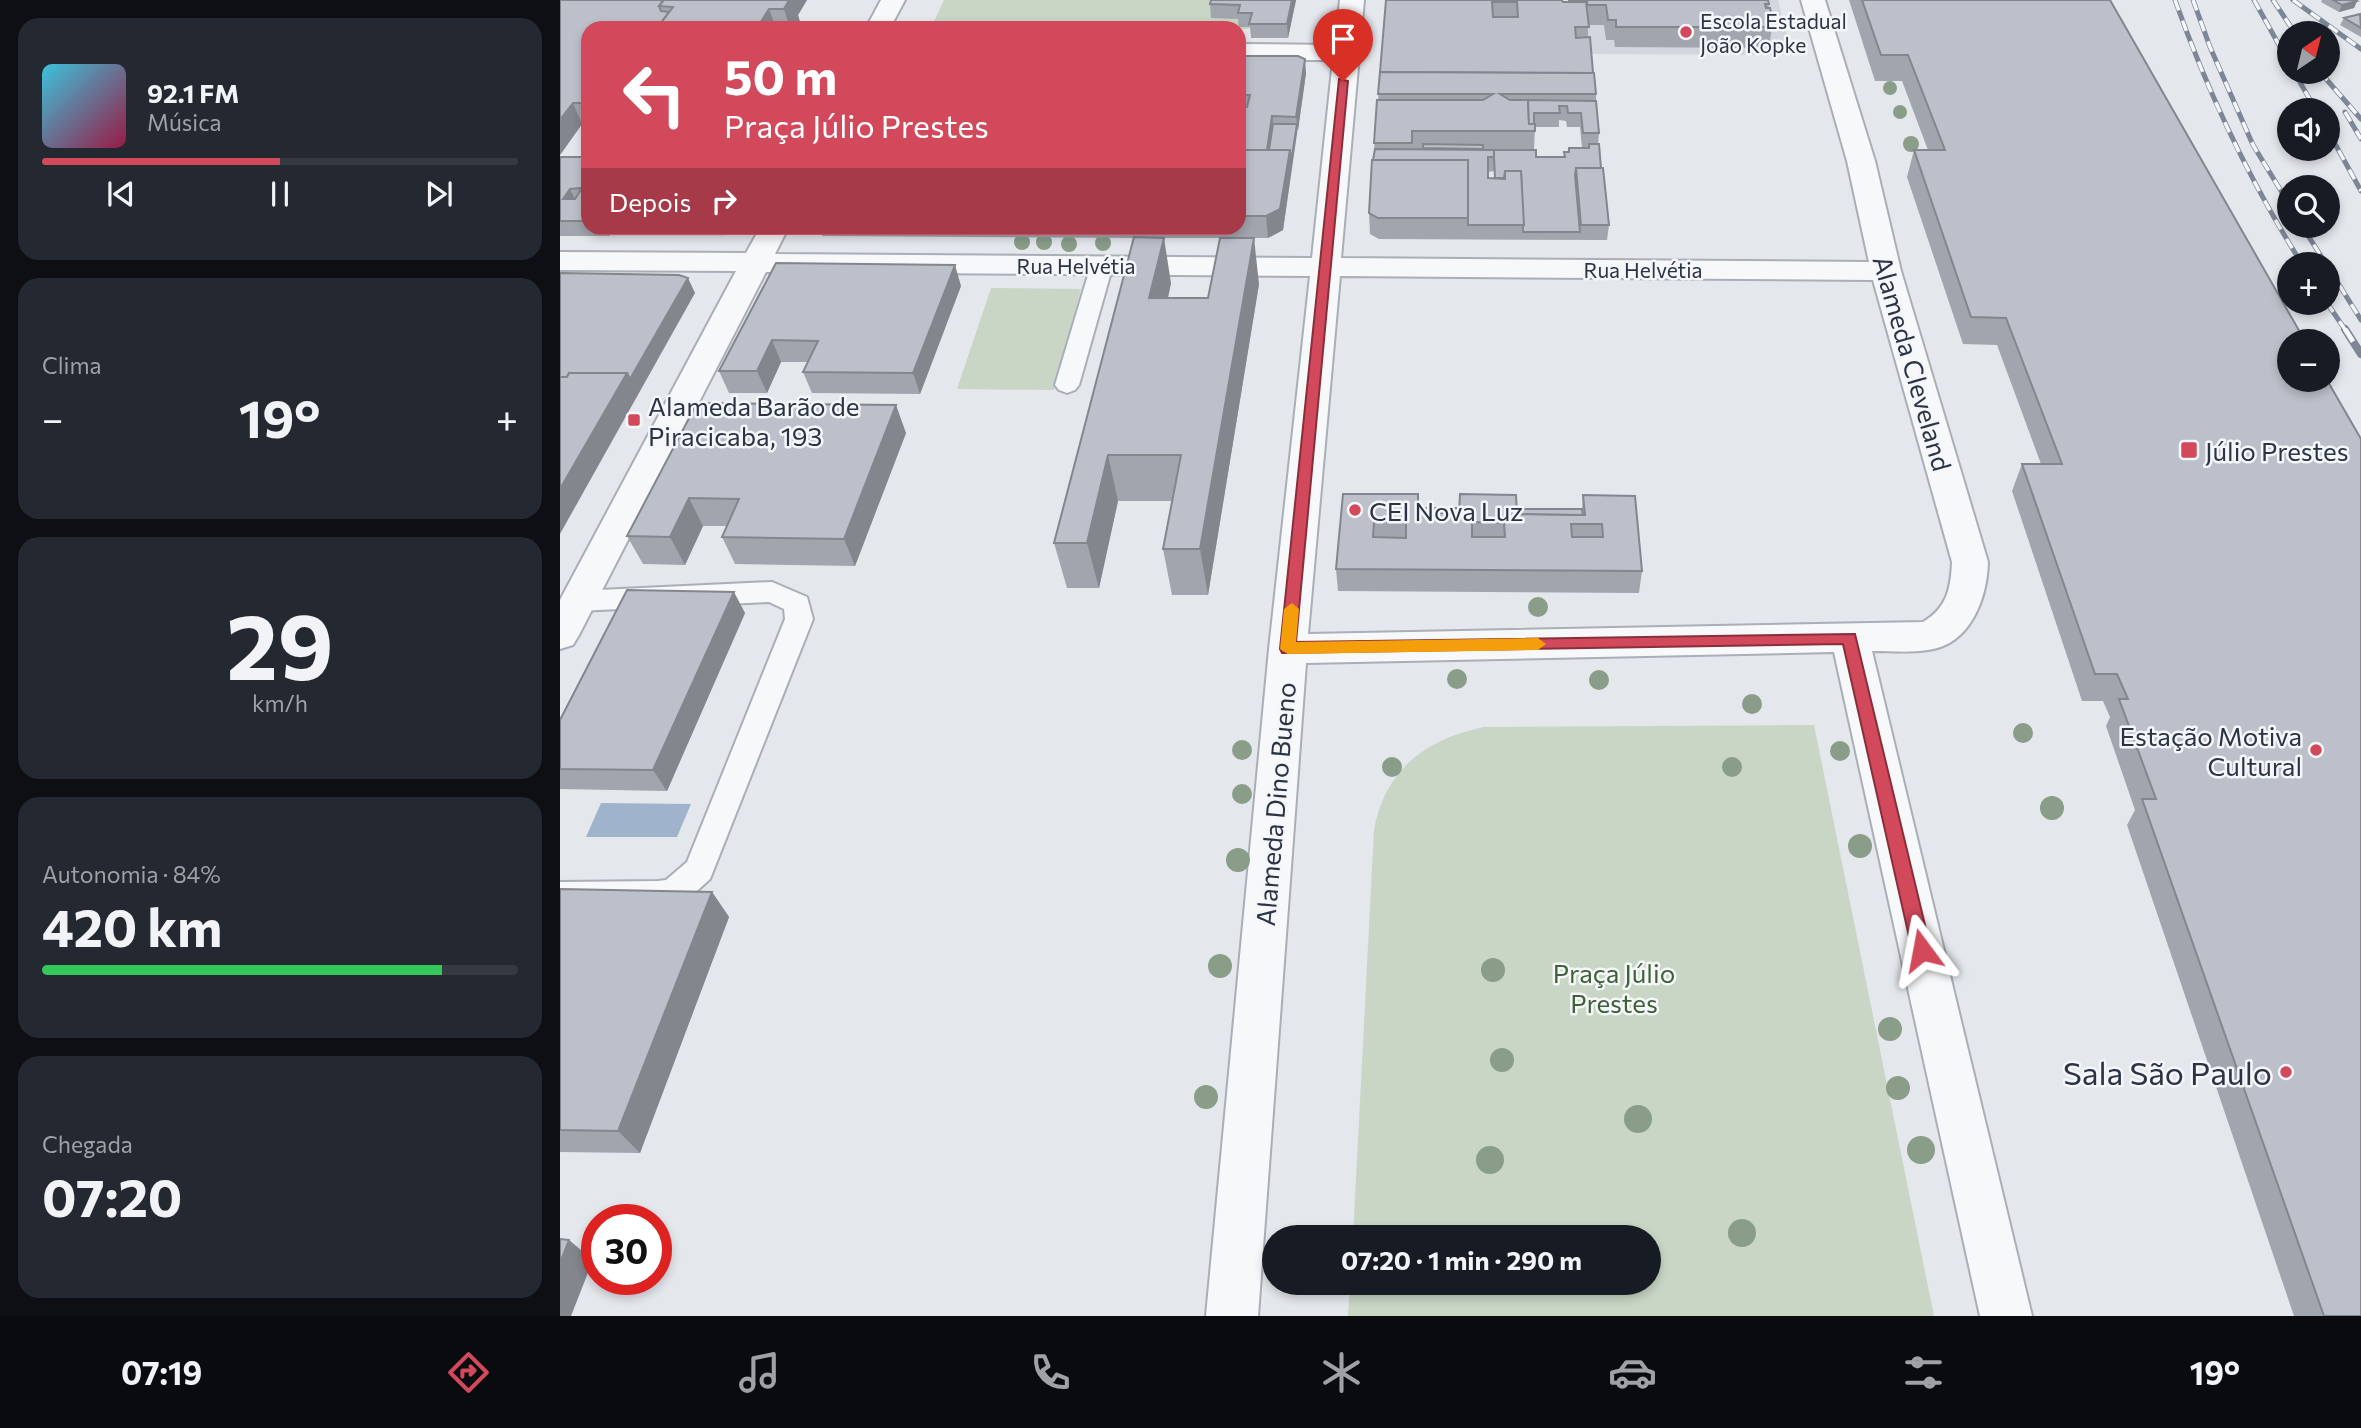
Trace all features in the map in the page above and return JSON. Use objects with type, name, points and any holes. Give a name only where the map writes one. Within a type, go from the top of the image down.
[{"type":"street","points":[[882,21],[893,0]]},
{"type":"street","name":"Alameda Dino Bueno","points":[[1232,1316],[1288,649],[1352,0]]},
{"type":"street","name":"Alameda Cleveland","points":[[1813,0],[1861,161],[1886,271],[1970,562],[1970,579],[1965,601],[1954,620],[1942,630],[1928,636],[1850,638]]},
{"type":"street","points":[[1246,52],[1346,52]]},
{"type":"street","points":[[560,635],[770,235]]},
{"type":"street","name":"Rua Helvétia","points":[[560,261],[1886,271]]},
{"type":"street","points":[[1288,649],[1850,638],[2006,1316]]},
{"type":"lane","points":[[1067,386],[1102,265]]},
{"type":"lane","points":[[560,896],[658,895],[675,891],[699,870],[799,619],[797,604],[772,592],[578,601]]},
{"type":"shaded area","name":"Escola Estadual João Kopke","points":[[1583,0],[1778,0],[1792,55],[1589,54]]},
{"type":"shaded area","points":[[610,235],[726,235],[725,236]]},
{"type":"green space","points":[[944,0],[1287,0],[1280,29],[1246,29],[1246,21],[934,21]]},
{"type":"green space","points":[[991,288],[1081,289],[1054,390],[957,389]]},
{"type":"green space","name":"Praça Júlio Prestes","points":[[1814,725],[1934,1316],[1348,1316],[1349,1295],[1661,1295],[1661,1225],[1354,1225],[1374,830],[1388,790],[1411,760],[1444,740],[1484,727]]},
{"type":"water","points":[[601,803],[691,804],[677,837],[586,837]]},
{"type":"building","points":[[560,0],[663,0],[659,6],[661,11],[669,12],[662,21],[581,21],[581,103],[573,103],[560,120]]},
{"type":"building","points":[[664,0],[789,0],[784,9],[769,9],[761,21],[662,21],[673,7],[659,6]]},
{"type":"building","points":[[1211,0],[1292,0],[1287,24],[1249,24],[1252,13],[1238,13],[1240,5],[1210,4]]},
{"type":"building","points":[[1386,0],[1586,2],[1589,27],[1575,27],[1576,38],[1590,37],[1593,73],[1380,72]],"holes":[[[1492,2],[1517,2],[1518,17],[1493,17]]]},
{"type":"building","points":[[1585,0],[1585,2],[1569,2]]},
{"type":"building","points":[[1587,0],[1768,0],[1769,4],[1765,4],[1766,8],[1770,8],[1773,21],[1766,20],[1768,27],[1616,27],[1616,20],[1608,20],[1606,5],[1587,5]]},
{"type":"building","name":"Júlio Prestes","points":[[1862,0],[2110,0],[2277,292],[2277,315],[2290,315],[2298,329],[2277,329],[2277,392],[2334,392],[2361,439],[2361,1316],[2324,1316],[2142,799],[2156,799],[2119,699],[2128,699],[2117,674],[2095,674],[2022,464],[2062,464],[2006,318],[1971,317],[1914,150],[1945,150],[1908,55],[1881,55]]},
{"type":"building","points":[[2333,0],[2355,0],[2357,1],[2342,5]]},
{"type":"building","points":[[2360,14],[2361,28],[2344,18]]},
{"type":"building","points":[[1246,56],[1298,56],[1305,59],[1296,117],[1272,116],[1267,150],[1246,150],[1246,107],[1250,95],[1246,95]]},
{"type":"building","points":[[1380,72],[1594,73],[1596,94],[1500,94],[1510,100],[1528,100],[1529,124],[1535,124],[1535,131],[1412,131],[1412,143],[1374,143],[1377,100],[1483,100],[1493,94],[1378,94]]},
{"type":"building","points":[[1528,100],[1596,101],[1599,133],[1583,133],[1581,113],[1568,113],[1567,106],[1559,106],[1560,113],[1534,113],[1534,124],[1529,124]]},
{"type":"building","points":[[1273,124],[1297,124],[1291,163],[1290,150],[1269,150]]},
{"type":"building","points":[[1423,144],[1483,145],[1483,149],[1423,148]]},
{"type":"building","points":[[1589,144],[1599,144],[1601,168],[1576,168],[1580,232],[1523,232],[1521,171],[1505,171],[1504,178],[1495,178],[1494,150],[1536,150],[1536,157],[1565,157],[1564,152],[1569,152],[1569,148],[1589,148]]},
{"type":"building","points":[[1375,149],[1494,150],[1494,157],[1488,157],[1488,178],[1505,179],[1505,171],[1521,171],[1524,225],[1468,225],[1468,160],[1373,160]]},
{"type":"building","points":[[1246,150],[1290,150],[1280,209],[1266,216],[1246,216]]},
{"type":"building","points":[[560,157],[581,157],[581,188],[570,189],[563,199],[575,199],[581,190],[581,221],[560,221]]},
{"type":"building","points":[[1372,160],[1468,160],[1468,218],[1378,218],[1369,213]]},
{"type":"building","points":[[1576,168],[1603,168],[1609,225],[1581,225]]},
{"type":"building","points":[[1134,237],[1164,238],[1149,298],[1208,298],[1220,238],[1254,238],[1200,549],[1163,549],[1181,455],[1108,455],[1087,543],[1054,543]]},
{"type":"building","points":[[776,263],[955,265],[913,373],[803,372],[818,341],[772,340],[757,371],[719,371]]},
{"type":"building","points":[[560,273],[679,275],[688,278],[630,379],[627,373],[569,373],[567,377],[560,377]]},
{"type":"building","points":[[569,373],[627,373],[560,489],[560,377],[567,377]]},
{"type":"building","points":[[697,403],[896,405],[844,539],[722,537],[739,499],[689,498],[670,537],[627,536]]},
{"type":"building","points":[[1343,494],[1418,494],[1418,513],[1459,513],[1460,494],[1516,495],[1517,514],[1585,515],[1583,495],[1635,496],[1642,571],[1336,569]],"holes":[[[1374,522],[1406,522],[1406,538],[1373,537]],[[1472,522],[1504,523],[1505,537],[1472,537]],[[1571,524],[1602,524],[1603,537],[1572,537]]]},
{"type":"building","points":[[1419,508],[1459,508],[1459,513],[1419,513]]},
{"type":"building","points":[[1516,509],[1582,509],[1583,515],[1517,514]]},
{"type":"building","points":[[627,590],[734,592],[653,770],[560,769],[560,720]]},
{"type":"building","points":[[560,889],[712,892],[618,1131],[560,1130]]},
{"type":"building","points":[[560,1239],[569,1240],[560,1263]]},
{"type":"railway","points":[[2175,0],[2201,69],[2231,135],[2264,200],[2295,252]]},
{"type":"railway","points":[[2193,0],[2210,47],[2253,145],[2277,184]]},
{"type":"railway","points":[[2254,0],[2277,41]]},
{"type":"railway","points":[[2273,0],[2287,21]]},
{"type":"railway","points":[[2293,0],[2361,49]]},
{"type":"railway","points":[[2301,84],[2309,98]]},
{"type":"railway","points":[[2330,84],[2361,119]]},
{"type":"railway","points":[[2345,112],[2361,139]]},
{"type":"railway","points":[[2340,153],[2361,191]]},
{"type":"railway","points":[[2310,238],[2318,252]]},
{"type":"railway","points":[[2340,286],[2361,320]]},
{"type":"railway","points":[[2335,315],[2346,331]]},
{"type":"railway","points":[[2345,329],[2361,354]]},
{"type":"slow traffic","points":[[1292,609],[1288,649],[1538,644]]},
{"type":"place","name":"Escola Estadual João Kopke","points":[[1686,32]]},
{"type":"place","name":"Alameda Barão de Piracicaba, 193","points":[[634,420]]},
{"type":"place","name":"Júlio Prestes","points":[[2189,450]]},
{"type":"place","name":"CEI Nova Luz","points":[[1355,510]]},
{"type":"place","name":"Estação Motiva Cultural","points":[[2316,750]]},
{"type":"place","name":"Sala São Paulo","points":[[2286,1072]]},
{"type":"route","points":[[1343,81],[1288,649],[1850,638],[1922,950]]}]
